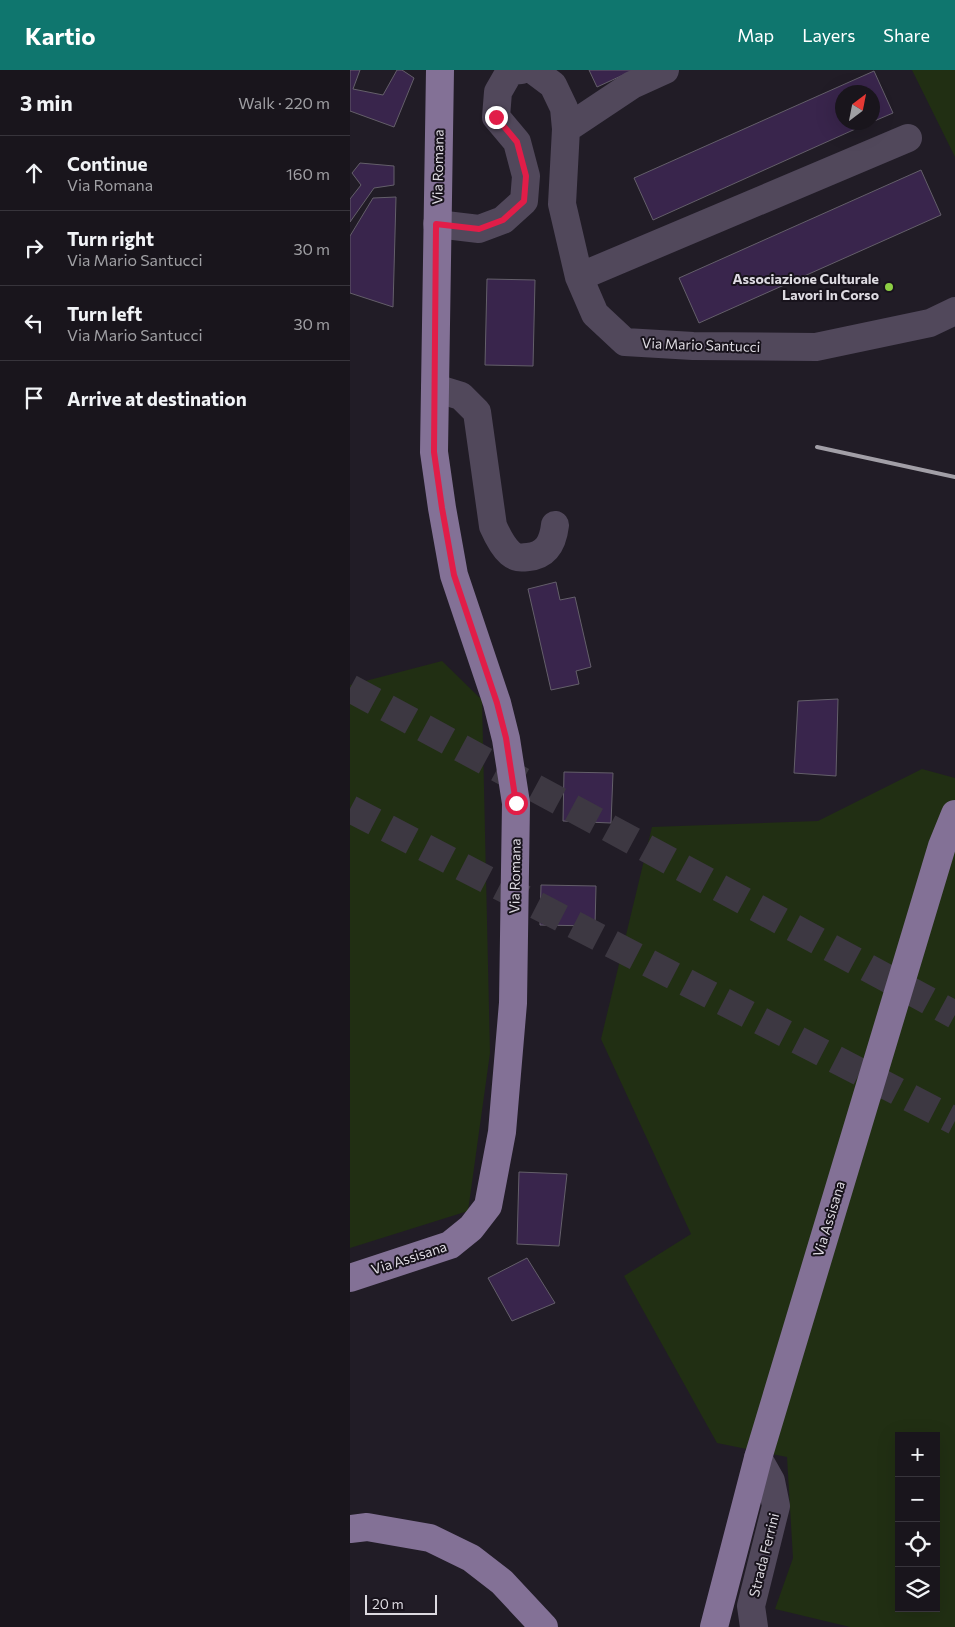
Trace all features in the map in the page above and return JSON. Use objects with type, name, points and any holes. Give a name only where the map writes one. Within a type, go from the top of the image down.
[{"type":"main road","name":"Via Romana","points":[[440,70],[436,224],[434,452],[454,575],[497,703],[506,738],[516,803],[513,1003]]},
{"type":"main road","name":"Via Assisana","points":[[714,1627],[758,1458],[942,846],[955,814]]},
{"type":"main road","name":"Via Assisana","points":[[350,1278],[450,1245],[471,1228],[488,1206],[502,1132],[513,1003]]},
{"type":"main road","points":[[350,1529],[367,1527],[430,1538],[471,1558],[502,1582],[544,1627]]},
{"type":"street","points":[[436,224],[479,229],[503,220],[524,201],[526,176],[517,142],[496,117],[498,92],[510,71],[521,70]]},
{"type":"street","name":"Via Mario Santucci","points":[[533,70],[553,85],[564,108],[566,129],[562,204],[579,277],[595,314],[625,342],[692,346],[816,347],[930,323],[955,311]]},
{"type":"street","points":[[566,129],[632,85],[665,70]]},
{"type":"street","points":[[579,277],[908,138]]},
{"type":"street","points":[[435,388],[461,396],[477,412],[493,526],[509,552],[519,558],[535,557],[546,550],[554,537],[554,525]]},
{"type":"street","name":"Strada Ferrini","points":[[754,1627],[752,1606],[776,1506],[771,1481],[758,1458]]},
{"type":"green space","points":[[912,70],[955,70],[955,157]]},
{"type":"green space","points":[[442,661],[482,700],[490,1053],[468,1211],[350,1248],[350,685]]},
{"type":"green space","points":[[922,769],[955,778],[955,1627],[850,1627],[775,1609],[793,1558],[787,1457],[717,1443],[624,1276],[691,1234],[601,1039],[652,827],[818,821]]},
{"type":"building","points":[[350,70],[360,70],[353,89],[383,95],[397,70],[402,70],[414,78],[394,127],[350,111]]},
{"type":"building","points":[[589,70],[634,70],[597,87]]},
{"type":"building","points":[[874,71],[893,113],[880,119],[880,85],[843,85]]},
{"type":"building","points":[[835,88],[835,130],[853,130],[653,220],[634,178]]},
{"type":"building","points":[[360,163],[394,166],[394,185],[374,188],[350,222],[350,199],[361,185],[352,173]]},
{"type":"building","points":[[921,170],[941,215],[699,323],[679,278]]},
{"type":"building","points":[[396,197],[393,307],[350,293],[350,236],[373,198]]},
{"type":"building","points":[[487,279],[535,280],[533,366],[485,365]]},
{"type":"building","points":[[556,582],[560,600],[575,597],[591,667],[576,671],[579,684],[551,690],[528,589]]},
{"type":"building","points":[[838,699],[836,776],[794,773],[798,701]]},
{"type":"building","points":[[564,772],[613,773],[611,823],[563,821]]},
{"type":"building","points":[[541,885],[596,886],[595,926],[540,925]]},
{"type":"building","points":[[519,1172],[567,1174],[559,1246],[517,1244]]},
{"type":"building","points":[[527,1258],[555,1303],[512,1321],[488,1278]]},
{"type":"tunnel","points":[[350,688],[955,1015]]},
{"type":"tunnel","points":[[350,809],[955,1121]]},
{"type":"railway","points":[[817,447],[955,477]]},
{"type":"place","name":"Associazione Culturale Lavori In Corso","points":[[889,287]]},
{"type":"route","points":[[496,117],[517,142],[526,176],[524,201],[503,220],[479,229],[436,224],[434,452],[454,575],[497,703],[506,738],[516,803]]}]
